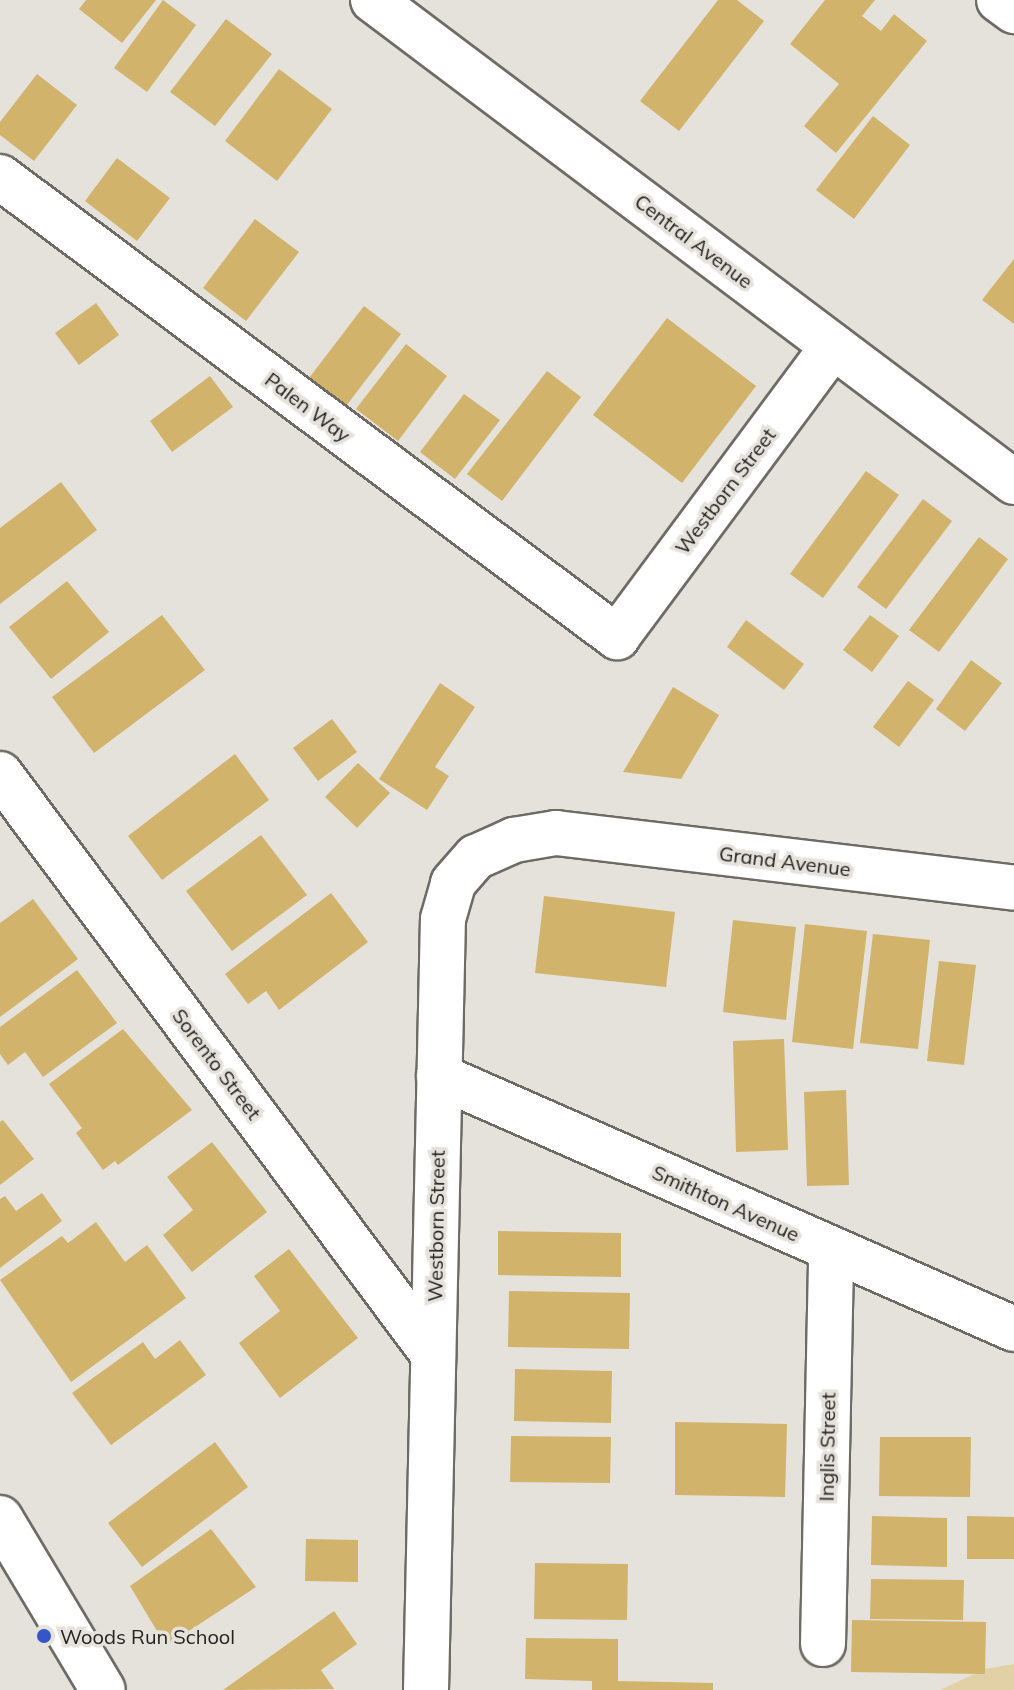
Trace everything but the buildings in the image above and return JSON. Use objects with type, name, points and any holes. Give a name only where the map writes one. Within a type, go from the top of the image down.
[{"type":"street","name":"Central Avenue","points":[[373,0],[1014,482]]},
{"type":"street","points":[[999,0],[1014,11]]},
{"type":"street","name":"Palen Way","points":[[0,177],[617,637]]},
{"type":"street","name":"Westborn Street","points":[[617,637],[833,346]]},
{"type":"street","name":"Sorento Street","points":[[0,774],[433,1354]]},
{"type":"street","name":"Westborn Street","points":[[426,1690],[443,919],[453,883],[476,857],[514,840],[556,833]]},
{"type":"street","name":"Grand Avenue","points":[[556,833],[1014,888]]},
{"type":"street","name":"Smithton Avenue","points":[[439,1076],[1014,1329]]},
{"type":"street","name":"Inglis Street","points":[[823,1644],[831,1249]]},
{"type":"street","points":[[0,1518],[103,1690]]},
{"type":"shaded area","points":[[1014,1664],[1014,1690],[940,1690],[985,1669]]},
{"type":"place","name":"Woods Run School","points":[[44,1636]]}]
